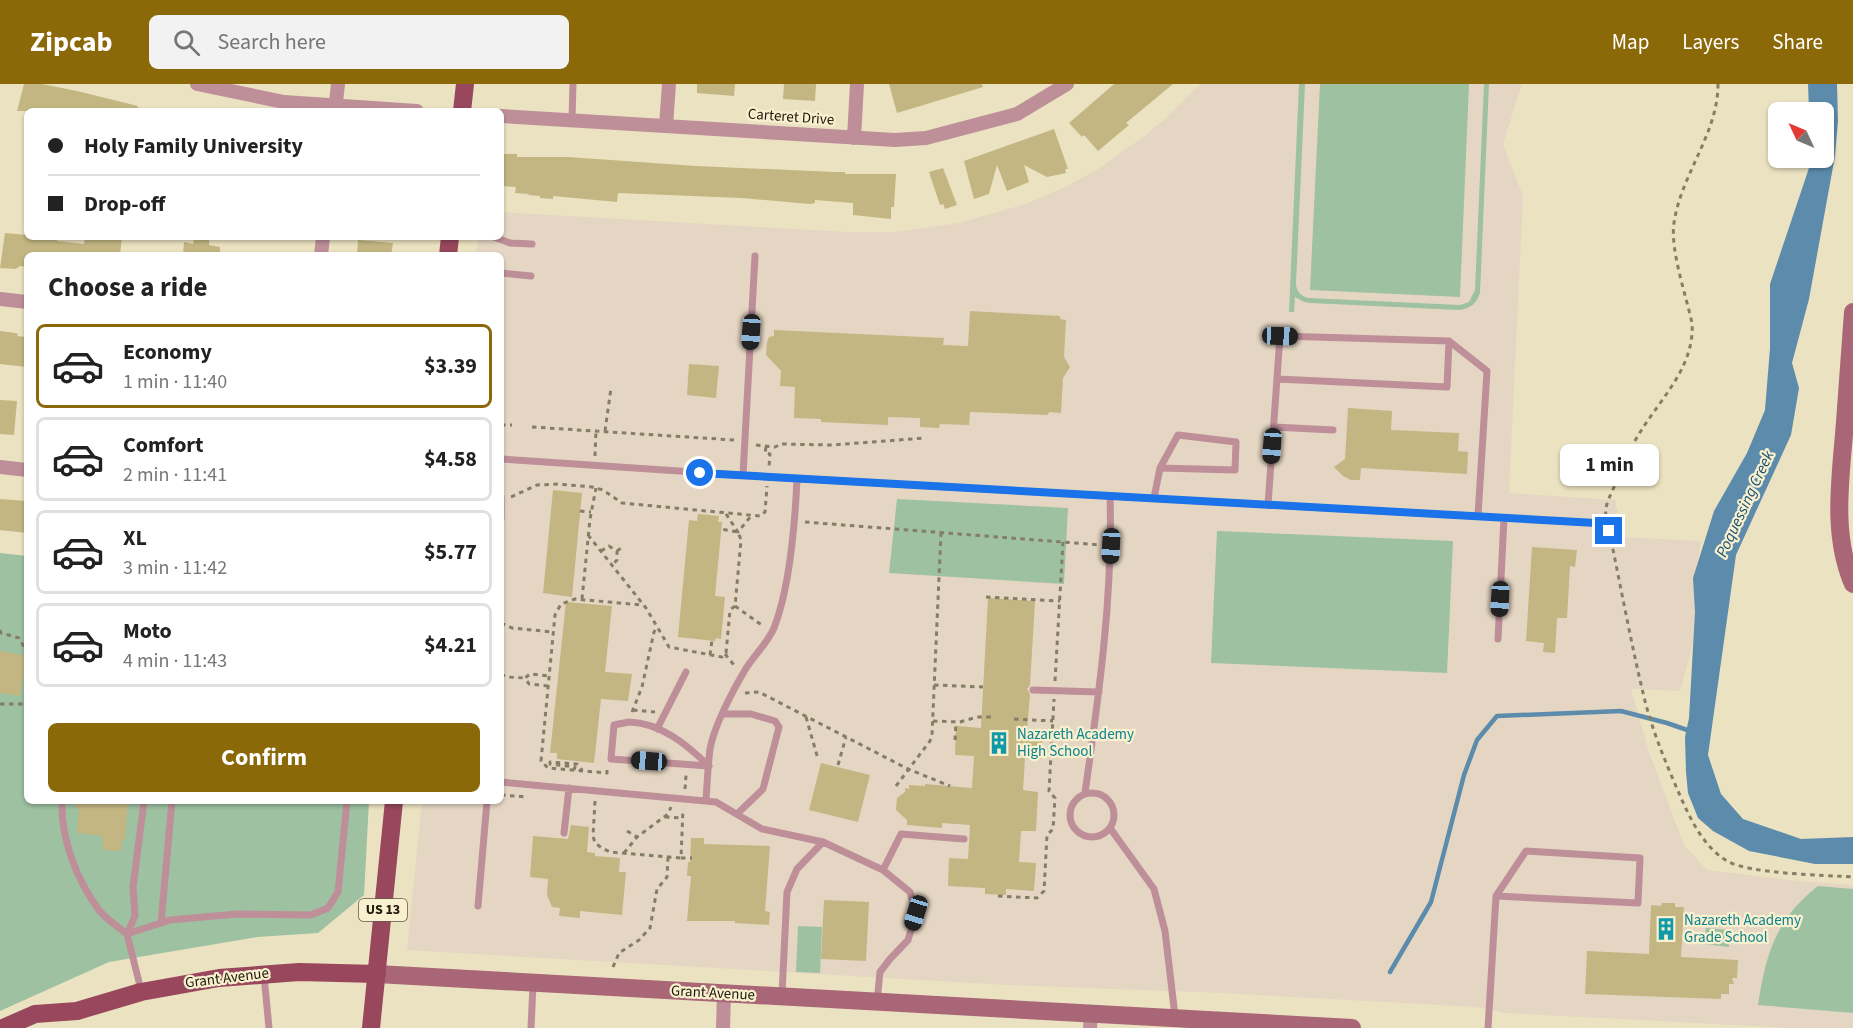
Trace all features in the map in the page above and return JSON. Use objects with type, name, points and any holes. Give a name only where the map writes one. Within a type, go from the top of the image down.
[{"type":"main road","points":[[462,108],[465,84]]},
{"type":"main road","name":"US 13","points":[[371,1028],[394,804]]},
{"type":"main road","name":"Grant Avenue","points":[[3,1028],[35,1014],[77,1011],[141,992],[219,978],[299,972],[377,974]]},
{"type":"main road","name":"Grant Avenue","points":[[56,1028],[77,1011]]},
{"type":"street","points":[[197,84],[284,102],[329,108]]},
{"type":"street","points":[[336,108],[338,84]]},
{"type":"street","points":[[666,126],[669,84]]},
{"type":"street","points":[[854,138],[857,84]]},
{"type":"street","name":"Carteret Drive","points":[[504,116],[895,140],[926,138],[1017,114],[1067,84]]},
{"type":"street","points":[[0,299],[24,302]]},
{"type":"street","points":[[1853,312],[1839,516],[1841,547],[1846,569],[1853,584]]},
{"type":"street","points":[[0,467],[24,470]]},
{"type":"street","name":"Grant Avenue","points":[[377,974],[877,1002],[1091,1021],[1126,1022],[1175,1019],[1352,1028]]},
{"type":"street","points":[[723,1028],[724,993]]},
{"type":"lane","points":[[572,120],[573,84]]},
{"type":"lane","points":[[502,240],[510,243],[532,244]]},
{"type":"lane","points":[[743,475],[755,256]]},
{"type":"lane","points":[[504,273],[531,276]]},
{"type":"lane","points":[[1268,505],[1280,336],[1449,340],[1487,371],[1478,516]]},
{"type":"lane","points":[[1277,379],[1447,387],[1449,340]]},
{"type":"lane","points":[[1274,427],[1333,430]]},
{"type":"lane","points":[[1154,498],[1160,468],[1178,435],[1236,442],[1235,470],[1160,468]]},
{"type":"lane","points":[[504,459],[743,475],[1596,523],[1609,531]]},
{"type":"lane","points":[[706,800],[710,747],[723,714],[746,668],[767,642],[772,632],[783,595],[795,521],[797,478]]},
{"type":"lane","points":[[1085,793],[1100,683],[1111,546],[1110,496]]},
{"type":"lane","points":[[1498,639],[1504,518]]},
{"type":"lane","points":[[657,729],[686,672]]},
{"type":"lane","points":[[1033,690],[1099,692]]},
{"type":"lane","points":[[723,714],[751,714],[775,722],[778,727],[763,789],[737,814]]},
{"type":"lane","points":[[639,722],[678,738],[709,766],[610,759],[614,724],[639,722]]},
{"type":"lane","points":[[504,782],[706,800],[724,806],[762,829],[823,842],[883,870],[910,892],[916,913],[908,940],[880,972],[877,1002]]},
{"type":"lane","points":[[564,833],[569,788]]},
{"type":"lane","points":[[1085,793],[1099,793],[1110,802],[1114,815],[1110,828],[1105,833],[1092,837],[1084,836],[1073,828],[1069,814],[1074,801],[1085,793]]},
{"type":"lane","points":[[62,804],[62,821],[74,866],[100,911],[127,934],[141,992]]},
{"type":"lane","points":[[127,934],[135,916],[133,887],[144,804]]},
{"type":"lane","points":[[161,923],[172,804]]},
{"type":"lane","points":[[127,934],[170,920],[237,914],[311,915],[328,908],[338,892],[347,804]]},
{"type":"lane","points":[[478,906],[488,804]]},
{"type":"lane","points":[[1110,828],[1154,889],[1165,931],[1175,1019]]},
{"type":"lane","points":[[883,870],[901,834],[964,839]]},
{"type":"lane","points":[[782,997],[787,892],[796,869],[823,842]]},
{"type":"lane","points":[[1488,1028],[1496,896],[1526,851],[1640,858],[1638,903],[1496,896]]},
{"type":"lane","points":[[264,973],[268,1028]]},
{"type":"lane","points":[[531,1028],[533,982]]},
{"type":"path","points":[[1718,84],[1716,112],[1684,185],[1673,226],[1673,242],[1692,323],[1690,349],[1672,386],[1638,435],[1605,512],[1645,701],[1654,732],[1690,819],[1720,856],[1728,862],[1752,869],[1853,877]]},
{"type":"path","points":[[605,432],[611,388]]},
{"type":"path","points":[[504,425],[512,426]]},
{"type":"path","points":[[532,427],[736,440]]},
{"type":"path","points":[[595,452],[596,431]]},
{"type":"path","points":[[754,445],[775,447],[781,444],[838,445],[925,438]]},
{"type":"path","points":[[766,447],[765,453],[770,454],[770,462]]},
{"type":"path","points":[[582,599],[593,480]]},
{"type":"path","points":[[509,498],[537,485],[594,488],[603,490],[622,503],[760,516],[764,514],[767,484]]},
{"type":"path","points":[[580,511],[591,512]]},
{"type":"path","points":[[726,513],[741,540],[735,606],[730,610],[725,654],[734,665]]},
{"type":"path","points":[[738,532],[751,516]]},
{"type":"path","points":[[795,521],[1111,546]]},
{"type":"path","points":[[721,529],[738,532]]},
{"type":"path","points":[[896,786],[932,738],[941,532]]},
{"type":"path","points":[[588,535],[644,605],[670,647],[722,657],[725,654]]},
{"type":"path","points":[[1054,699],[1063,542]]},
{"type":"path","points":[[601,550],[609,546],[617,551]]},
{"type":"path","points":[[617,551],[624,546]]},
{"type":"path","points":[[612,565],[617,560],[617,551]]},
{"type":"path","points":[[986,597],[1060,601]]},
{"type":"path","points":[[610,759],[607,773],[548,768],[541,761],[555,615],[561,604],[570,599],[644,605]]},
{"type":"path","points":[[735,606],[772,632]]},
{"type":"path","points":[[504,624],[512,628],[553,632]]},
{"type":"path","points":[[654,712],[633,710],[642,687],[657,627]]},
{"type":"path","points":[[0,630],[2,633],[18,638],[24,647]]},
{"type":"path","points":[[710,655],[712,640]]},
{"type":"path","points":[[504,676],[525,678],[530,674],[549,676]]},
{"type":"path","points":[[525,678],[529,684],[548,686]]},
{"type":"path","points":[[934,685],[983,687]]},
{"type":"path","points":[[745,693],[759,692],[909,769],[950,786]]},
{"type":"path","points":[[0,704],[24,704]]},
{"type":"path","points":[[998,896],[1036,898],[1044,891],[1047,835],[1053,829],[1055,798],[1049,791],[1054,705]]},
{"type":"path","points":[[806,717],[818,759]]},
{"type":"path","points":[[933,721],[956,722],[977,717],[995,717]]},
{"type":"path","points":[[1014,719],[1053,721]]},
{"type":"path","points":[[955,740],[956,722]]},
{"type":"path","points":[[838,765],[846,737]]},
{"type":"path","points":[[574,770],[575,767],[550,764],[550,762],[577,764],[584,771]]},
{"type":"path","points":[[685,792],[687,764]]},
{"type":"path","points":[[596,778],[597,772]]},
{"type":"path","points":[[594,797],[594,841],[607,851],[692,858]]},
{"type":"path","points":[[681,858],[684,805]]},
{"type":"path","points":[[624,853],[637,837],[665,817],[671,807]]},
{"type":"path","points":[[665,817],[683,818]]},
{"type":"path","points":[[627,831],[637,837]]},
{"type":"path","points":[[613,967],[619,953],[639,940],[650,928],[657,889],[667,877],[668,857]]},
{"type":"shaded area","points":[[1200,84],[1522,84],[1503,144],[1523,196],[1509,493],[1615,500],[1623,537],[1701,541],[1696,570],[1699,581],[1698,626],[1680,691],[1631,689],[1648,749],[1684,845],[1707,870],[1853,885],[1853,1028],[1788,1028],[1506,1013],[1475,1007],[1221,993],[1006,985],[407,950],[422,804],[504,804],[504,252],[476,252],[478,240],[504,240],[504,212],[848,232],[895,232],[959,223],[1026,204],[1065,187],[1095,171],[1166,118]]},
{"type":"green space","points":[[1299,84],[1305,84],[1297,289],[1309,298],[1460,305],[1469,302],[1475,290],[1484,84],[1489,84],[1480,293],[1472,305],[1459,310],[1311,303],[1295,297],[1294,312],[1289,312]]},
{"type":"green space","points":[[1320,84],[1469,84],[1460,297],[1310,290]]},
{"type":"green space","points":[[897,499],[1068,508],[1064,584],[889,573]]},
{"type":"green space","points":[[1217,531],[1453,541],[1447,673],[1211,663]]},
{"type":"green space","points":[[0,553],[24,556],[24,804],[369,804],[364,895],[318,933],[257,937],[109,962],[0,1011]]},
{"type":"green space","points":[[1818,886],[1853,889],[1853,1013],[1758,1005],[1769,953],[1775,938],[1792,911]]},
{"type":"green space","points":[[798,926],[822,927],[820,973],[796,972]]},
{"type":"green space","points":[[1706,928],[1729,930],[1729,947],[1704,944]]},
{"type":"water","points":[[1808,84],[1837,84],[1838,121],[1834,162],[1834,102],[1809,102]]},
{"type":"water","name":"Poquessing Creek","points":[[1809,168],[1833,168],[1809,299],[1792,363],[1799,388],[1791,435],[1736,555],[1708,755],[1721,794],[1743,819],[1801,839],[1853,837],[1853,864],[1815,864],[1749,851],[1713,831],[1698,818],[1688,793],[1685,737],[1689,718],[1695,612],[1693,578],[1714,511],[1747,453],[1765,410],[1770,348],[1770,284]]},
{"type":"building","points":[[24,84],[42,84],[138,106],[138,108],[24,108],[24,111],[17,111]]},
{"type":"building","points":[[697,84],[735,84],[734,96],[697,93]]},
{"type":"building","points":[[784,84],[816,84],[815,101],[783,99]]},
{"type":"building","points":[[889,84],[982,84],[983,87],[897,113]]},
{"type":"building","points":[[1114,84],[1173,84],[1126,123],[1129,125],[1098,151],[1069,123]]},
{"type":"building","points":[[1054,129],[1068,169],[1065,169],[1066,173],[1047,177],[1024,165],[1029,182],[1007,191],[997,165],[989,194],[974,199],[964,161]]},
{"type":"building","points":[[504,154],[517,154],[517,157],[568,157],[696,166],[845,172],[845,174],[896,174],[891,219],[853,215],[853,203],[815,200],[815,203],[810,204],[742,198],[618,193],[617,202],[553,196],[553,199],[515,193],[516,187],[504,186]]},
{"type":"building","points":[[943,168],[957,205],[945,209],[943,204],[940,205],[929,172]]},
{"type":"building","points":[[5,233],[24,235],[24,240],[57,240],[84,244],[85,240],[122,240],[120,252],[24,252],[24,267],[16,269],[0,268]]},
{"type":"building","points":[[194,240],[209,240],[209,245],[220,247],[220,252],[183,252],[184,242],[193,244]]},
{"type":"building","points":[[358,240],[393,243],[392,252],[357,252]]},
{"type":"building","points":[[970,311],[1060,316],[1060,319],[1066,320],[1064,357],[1070,367],[1063,378],[1061,413],[1049,412],[1048,415],[970,412],[969,425],[940,424],[939,428],[920,427],[920,418],[888,417],[888,425],[821,422],[821,419],[794,418],[795,387],[780,386],[781,371],[766,355],[767,342],[769,337],[774,336],[774,330],[944,338],[943,345],[968,346]]},
{"type":"building","points":[[0,331],[24,337],[24,367],[0,364]]},
{"type":"building","points":[[689,364],[719,366],[716,398],[687,395]]},
{"type":"building","points":[[0,400],[17,401],[14,435],[0,434]]},
{"type":"building","points":[[1348,408],[1392,411],[1391,430],[1459,433],[1458,451],[1468,452],[1467,474],[1361,468],[1360,480],[1351,480],[1343,476],[1334,467],[1345,459]]},
{"type":"building","points":[[553,490],[582,493],[572,597],[543,593]]},
{"type":"building","points":[[0,499],[24,501],[24,533],[0,530]]},
{"type":"building","points":[[698,514],[719,516],[718,522],[722,522],[715,596],[725,597],[721,639],[716,638],[715,641],[678,637],[689,520],[697,521]]},
{"type":"building","points":[[1532,547],[1577,550],[1575,567],[1570,566],[1567,618],[1557,618],[1555,653],[1543,652],[1544,643],[1526,641]]},
{"type":"building","name":"Nazareth Academy High School","points":[[988,598],[1035,601],[1030,685],[1027,689],[1030,694],[1027,730],[1043,731],[1041,759],[1025,758],[1023,790],[1038,792],[1036,831],[1021,831],[1019,862],[1036,863],[1034,891],[1006,889],[1006,895],[985,894],[985,888],[948,886],[949,858],[968,859],[970,825],[942,823],[942,828],[907,825],[907,820],[896,810],[897,798],[905,792],[905,788],[909,789],[909,785],[972,788],[974,756],[955,755],[956,726],[981,728]]},
{"type":"building","points":[[566,602],[612,606],[605,672],[632,674],[628,701],[601,699],[594,763],[557,759],[557,753],[550,753]]},
{"type":"building","points":[[0,651],[24,655],[20,696],[0,693]]},
{"type":"building","points":[[821,763],[870,775],[858,822],[809,810]]},
{"type":"building","points":[[74,804],[128,804],[125,840],[122,840],[121,851],[103,850],[102,836],[77,833],[79,810]]},
{"type":"building","points":[[571,825],[589,827],[587,852],[595,853],[595,856],[620,858],[619,872],[626,872],[622,915],[580,911],[580,918],[559,916],[560,908],[552,907],[547,895],[548,879],[530,877],[533,836],[568,839]]},
{"type":"building","points":[[691,838],[704,838],[704,844],[770,846],[765,911],[770,912],[769,925],[735,923],[735,921],[687,921],[691,876],[687,876]]},
{"type":"building","points":[[824,900],[869,902],[866,961],[821,959]]},
{"type":"building","name":"Nazareth Academy Grade School","points":[[1662,903],[1675,903],[1675,907],[1684,907],[1681,957],[1738,960],[1737,978],[1732,978],[1734,984],[1729,984],[1729,994],[1721,994],[1721,999],[1585,994],[1587,951],[1649,954],[1651,905],[1661,906]]},
{"type":"waterway","points":[[1390,972],[1431,902],[1464,775],[1477,740],[1497,716],[1621,711],[1690,731]]},
{"type":"place","name":"Nazareth Academy High School","points":[[999,743]]},
{"type":"place","name":"Nazareth Academy Grade School","points":[[1666,929]]},
{"type":"route","points":[[700,473],[1596,523],[1609,531]]}]
